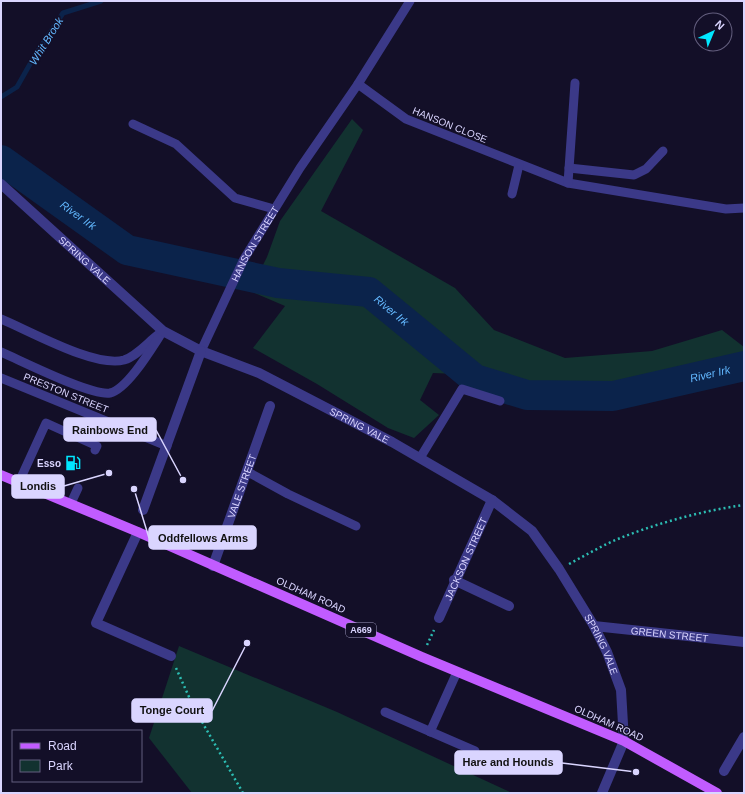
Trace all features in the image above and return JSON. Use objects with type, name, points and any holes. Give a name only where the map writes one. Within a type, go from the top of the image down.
[{"type":"main road","name":"OLDHAM ROAD","points":[[1,475],[71,503],[457,672],[624,740],[715,792]]},
{"type":"street","name":"SPRING VALE","points":[[1,184],[163,331],[201,351],[259,373],[420,458],[492,500],[532,531],[559,569],[594,626],[621,690],[624,740]]},
{"type":"street","name":"HANSON STREET","points":[[143,510],[201,351]]},
{"type":"street","name":"VALE STREET","points":[[212,566],[248,472],[270,406]]},
{"type":"street","name":"JACKSON STREET","points":[[439,618],[454,580],[492,500]]},
{"type":"street","points":[[138,532],[96,623],[171,656]]},
{"type":"street","points":[[454,580],[509,606]]},
{"type":"street","name":"GREEN STREET","points":[[594,626],[744,642]]},
{"type":"street","points":[[724,772],[744,737]]},
{"type":"street","points":[[602,793],[624,740]]},
{"type":"lane","name":"HANSON STREET","points":[[201,351],[244,259],[300,168],[358,84],[410,1]]},
{"type":"lane","points":[[568,183],[575,83]]},
{"type":"lane","name":"HANSON CLOSE","points":[[358,84],[406,119],[519,165],[568,183],[726,209],[744,208]]},
{"type":"lane","points":[[133,124],[176,144],[235,198],[274,209]]},
{"type":"lane","points":[[569,168],[634,176],[646,169],[663,151]]},
{"type":"lane","points":[[512,194],[519,165]]},
{"type":"lane","points":[[1,319],[95,359],[113,361],[126,359],[163,331]]},
{"type":"lane","points":[[1,352],[90,391],[110,393],[126,383],[163,331]]},
{"type":"lane","name":"PRESTON STREET","points":[[1,378],[167,446]]},
{"type":"lane","points":[[420,458],[462,389],[500,401]]},
{"type":"lane","points":[[19,482],[46,423],[97,446],[95,450]]},
{"type":"lane","points":[[248,472],[288,494],[356,526]]},
{"type":"lane","points":[[71,503],[78,488]]},
{"type":"lane","points":[[430,732],[457,672]]},
{"type":"lane","points":[[385,712],[475,751]]},
{"type":"path","points":[[559,569],[612,542],[644,529],[744,505]]},
{"type":"path","points":[[422,657],[439,618]]},
{"type":"path","points":[[171,656],[194,708],[243,793]]},
{"type":"green space","points":[[352,119],[363,130],[321,211],[455,288],[494,330],[565,358],[652,351],[722,330],[744,347],[744,356],[668,376],[599,404],[533,402],[458,374],[433,373],[420,400],[439,415],[414,438],[388,428],[317,384],[253,348],[285,306],[250,291],[267,257],[280,221]]},
{"type":"green space","points":[[179,646],[337,712],[512,793],[192,793],[149,738]]},
{"type":"waterway","name":"Whit Brook","points":[[1,97],[17,87],[34,57],[63,13],[101,1]]},
{"type":"waterway","name":"River Irk","points":[[1,160],[127,250],[278,283],[369,292],[475,379],[527,395],[613,396],[744,366]]},
{"type":"place","name":"Esso","points":[[73,463]]},
{"type":"place","name":"Londis","points":[[109,473]]},
{"type":"place","name":"Rainbows End","points":[[183,480]]},
{"type":"place","name":"Oddfellows Arms","points":[[134,489]]},
{"type":"place","name":"Tonge Court","points":[[247,643]]},
{"type":"place","name":"Hare and Hounds","points":[[636,772]]}]
